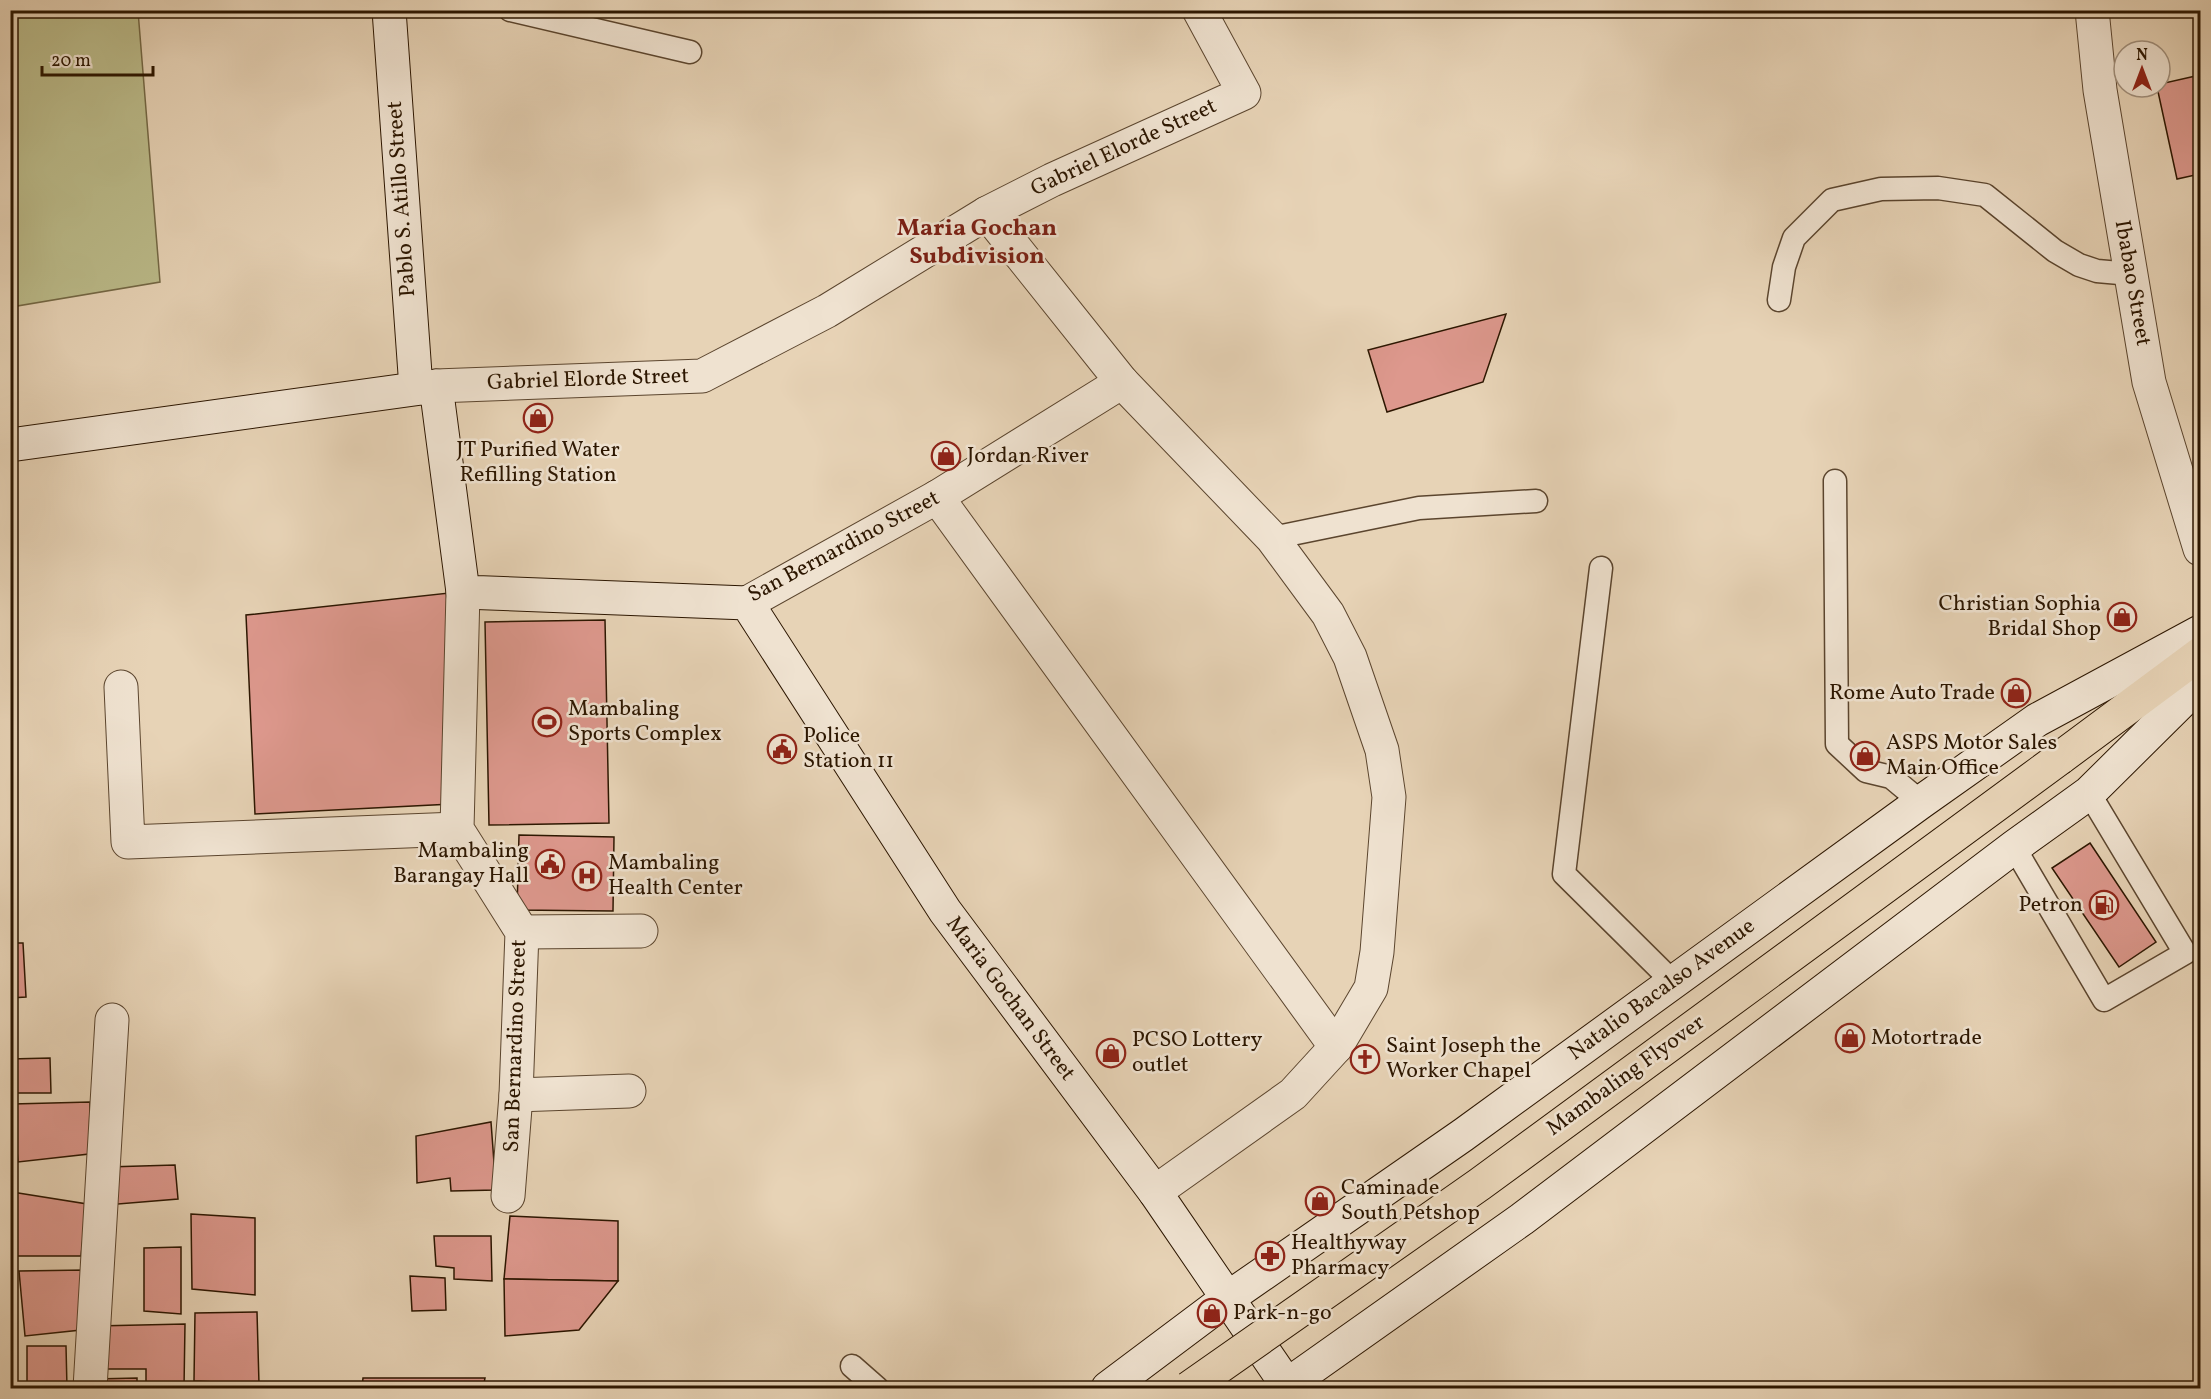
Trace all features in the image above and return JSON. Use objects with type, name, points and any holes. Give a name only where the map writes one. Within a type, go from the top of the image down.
[{"type":"main road","name":"Mambaling Flyover","points":[[1188,1389],[1480,1184],[2200,654]]},
{"type":"street","name":"Pablo S. Atillo Street","points":[[389,10],[426,387]]},
{"type":"street","name":"Gabriel Elorde Street","points":[[10,445],[426,387],[702,375],[827,311],[987,213],[1052,180],[1244,93],[1199,10]]},
{"type":"street","name":"Ibabao Street","points":[[2092,10],[2100,90],[2150,382],[2200,549]]},
{"type":"street","points":[[987,213],[1122,382],[1272,538],[1328,614],[1350,657],[1382,750],[1389,797],[1377,952],[1371,988],[1336,1047],[1293,1094],[1155,1192]]},
{"type":"street","name":"San Bernardino Street","points":[[463,592],[747,603],[937,497],[1122,382]]},
{"type":"street","points":[[121,687],[128,842],[457,829],[463,592],[426,387]]},
{"type":"street","points":[[937,497],[1336,1047]]},
{"type":"street","name":"Maria Gochan Street","points":[[747,603],[945,911],[1155,1192],[1228,1298],[1285,1387]]},
{"type":"street","name":"Natalio Bacalso Avenue","points":[[1108,1389],[1228,1298],[1463,1135],[2037,720],[2200,632]]},
{"type":"street","points":[[1285,1387],[1522,1219],[2014,847],[2089,793],[2200,683]]},
{"type":"street","name":"San Bernardino Street","points":[[457,829],[522,932],[516,1095],[508,1196]]},
{"type":"street","points":[[522,932],[640,931]]},
{"type":"street","points":[[90,1389],[112,1020]]},
{"type":"street","points":[[516,1095],[629,1091]]},
{"type":"lane","points":[[510,10],[690,52]]},
{"type":"lane","points":[[1779,300],[1784,267],[1794,238],[1832,200],[1881,189],[1938,188],[1984,195],[2055,251],[2079,265],[2097,271],[2131,274]]},
{"type":"lane","points":[[1835,481],[1837,744],[1866,771],[1891,777],[1921,802]]},
{"type":"lane","points":[[1272,538],[1419,508],[1536,501]]},
{"type":"lane","points":[[1601,568],[1564,874],[1673,982]]},
{"type":"lane","points":[[2014,847],[2104,1000],[2185,953],[2089,793]]},
{"type":"lane","points":[[852,1366],[877,1389]]},
{"type":"green space","points":[[11,10],[138,11],[160,282],[11,307]]},
{"type":"building","points":[[2200,75],[2200,174],[2177,179],[2160,99],[2172,99],[2172,81]]},
{"type":"building","points":[[1506,314],[1483,382],[1387,412],[1368,350]]},
{"type":"building","points":[[449,593],[452,804],[255,814],[246,615]]},
{"type":"building","name":"Mambaling Sports Complex","points":[[605,620],[609,823],[489,825],[485,622]]},
{"type":"building","points":[[519,835],[614,837],[613,911],[517,910]]},
{"type":"building","name":"Petron","points":[[2090,843],[2156,942],[2119,967],[2052,868]]},
{"type":"building","points":[[10,943],[23,943],[26,997],[10,998]]},
{"type":"building","points":[[50,1058],[51,1093],[10,1093],[10,1059]]},
{"type":"building","points":[[90,1102],[89,1154],[18,1162],[13,1104]]},
{"type":"building","points":[[491,1122],[496,1190],[451,1191],[450,1178],[417,1183],[416,1136]]},
{"type":"building","points":[[175,1165],[178,1199],[106,1205],[107,1167]]},
{"type":"building","points":[[12,1192],[87,1204],[81,1256],[13,1256]]},
{"type":"building","points":[[191,1214],[255,1218],[255,1295],[192,1289]]},
{"type":"building","points":[[510,1216],[618,1221],[618,1281],[504,1279]]},
{"type":"building","points":[[434,1236],[491,1236],[492,1281],[454,1279],[454,1268],[436,1266]]},
{"type":"building","points":[[181,1247],[181,1314],[144,1311],[144,1248]]},
{"type":"building","points":[[86,1270],[81,1330],[25,1336],[19,1271]]},
{"type":"building","points":[[410,1276],[445,1278],[446,1310],[412,1311]]},
{"type":"building","points":[[504,1279],[618,1281],[579,1330],[505,1336]]},
{"type":"building","points":[[257,1312],[259,1384],[194,1381],[195,1313]]},
{"type":"building","points":[[185,1324],[184,1388],[146,1388],[146,1369],[98,1369],[96,1326]]},
{"type":"building","points":[[27,1346],[66,1346],[67,1388],[27,1388]]},
{"type":"building","points":[[137,1378],[137,1388],[95,1388],[95,1379]]},
{"type":"building","points":[[363,1378],[485,1378],[483,1388],[362,1388]]},
{"type":"place","name":"JT Purified Water Refilling Station","points":[[538,418]]},
{"type":"place","name":"Jordan River","points":[[946,456]]},
{"type":"place","name":"Christian Sophia Bridal Shop","points":[[2122,617]]},
{"type":"place","name":"Rome Auto Trade","points":[[2016,693]]},
{"type":"place","name":"Mambaling Sports Complex","points":[[547,722]]},
{"type":"place","name":"Police Station 11","points":[[782,749]]},
{"type":"place","name":"ASPS Motor Sales Main Office","points":[[1865,756]]},
{"type":"place","name":"Mambaling Barangay Hall","points":[[550,864]]},
{"type":"place","name":"Mambaling Health Center","points":[[587,876]]},
{"type":"place","name":"Petron","points":[[2104,905]]},
{"type":"place","name":"Motortrade","points":[[1850,1038]]},
{"type":"place","name":"PCSO Lottery outlet","points":[[1111,1053]]},
{"type":"place","name":"Saint Joseph the Worker Chapel","points":[[1365,1059]]},
{"type":"place","name":"Caminade South Petshop","points":[[1320,1201]]},
{"type":"place","name":"Healthyway Pharmacy","points":[[1270,1256]]},
{"type":"place","name":"Park-n-go","points":[[1212,1313]]},
{"type":"district","name":"Maria Gochan Subdivision","points":[[977,243]]}]
